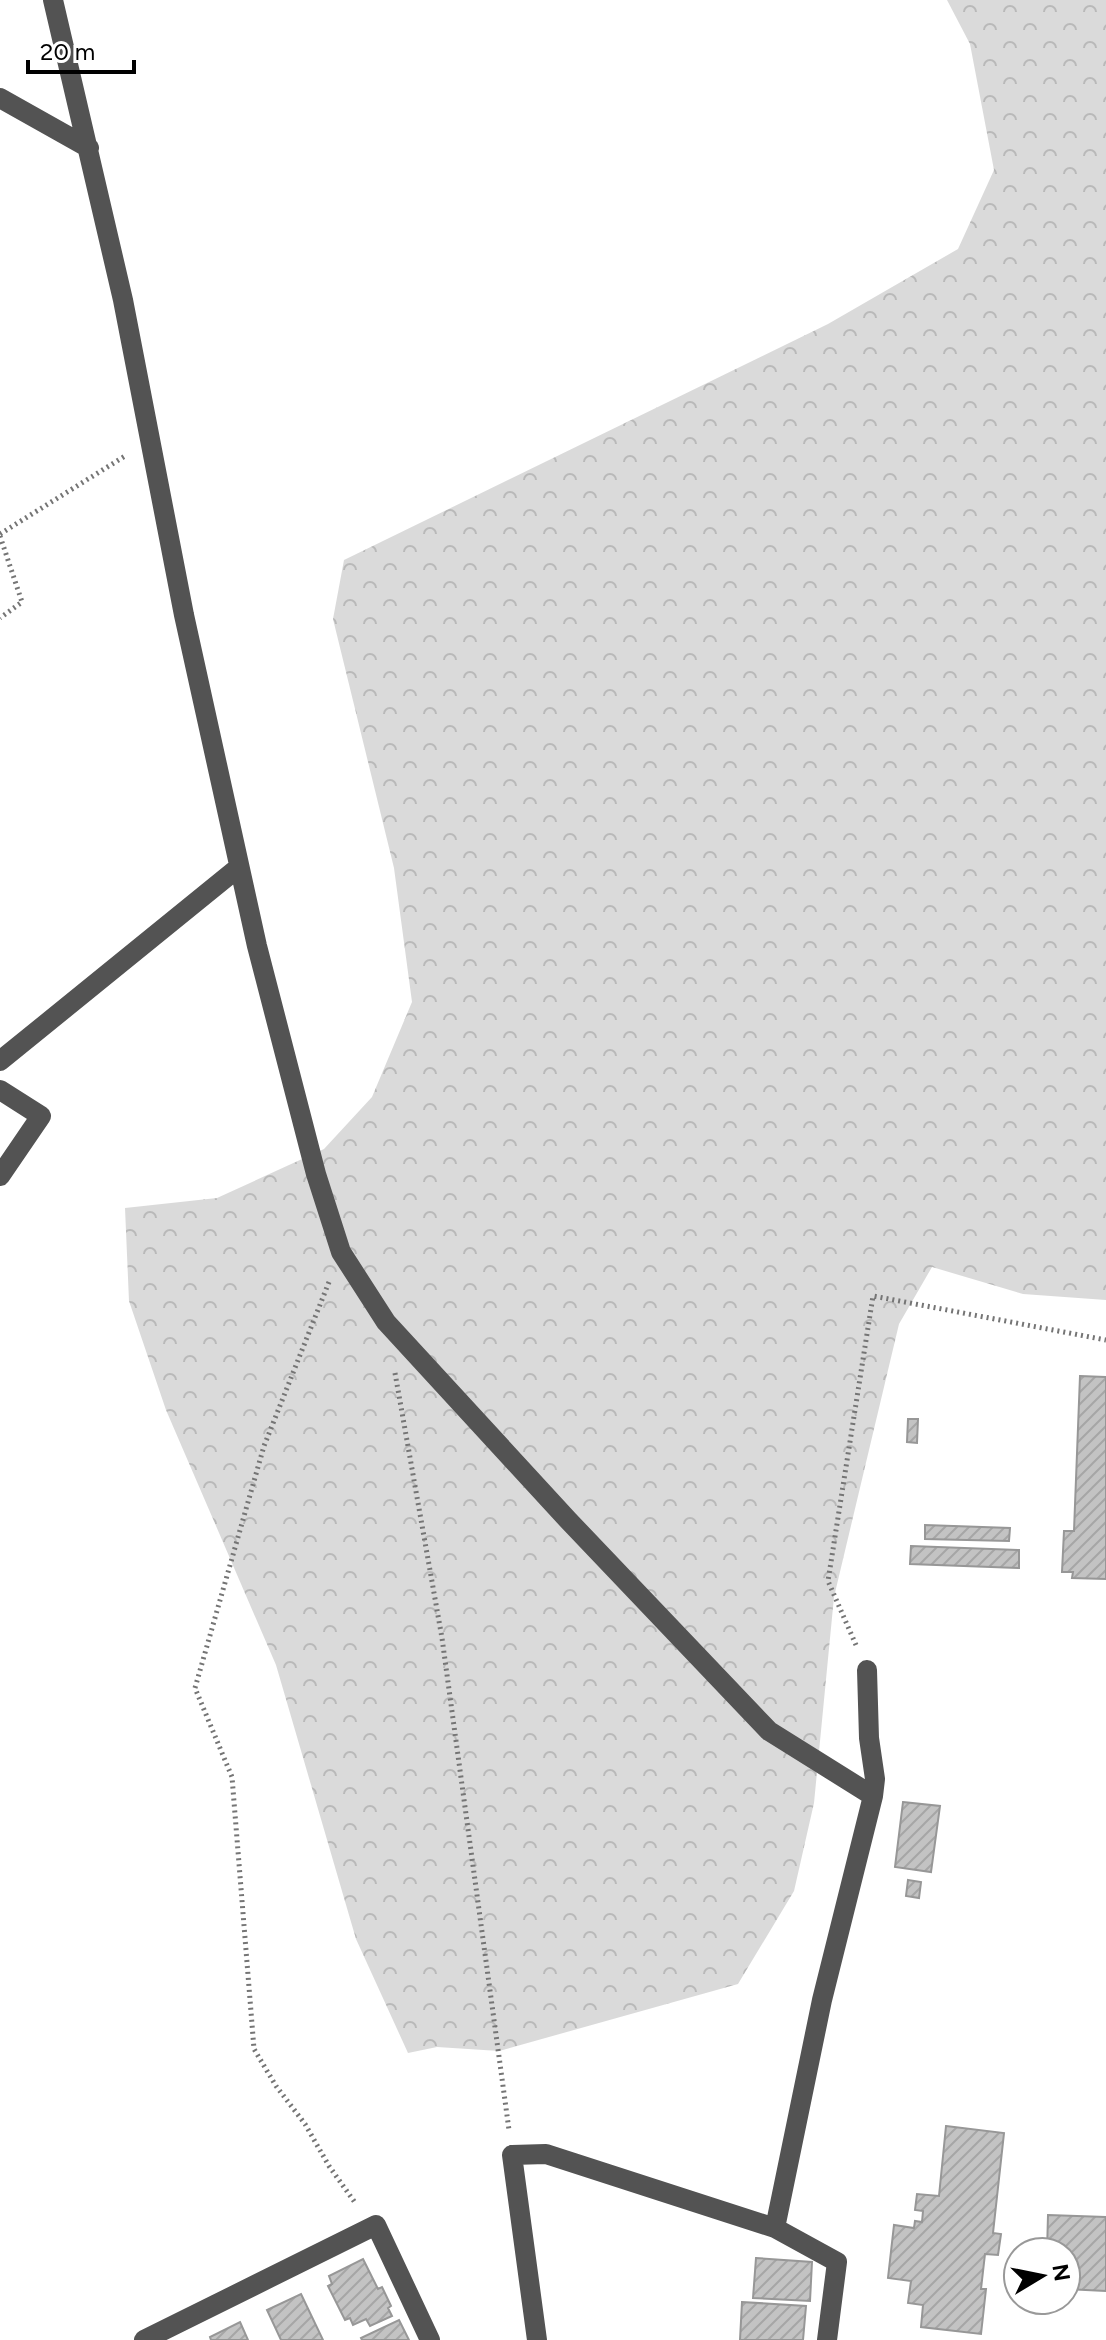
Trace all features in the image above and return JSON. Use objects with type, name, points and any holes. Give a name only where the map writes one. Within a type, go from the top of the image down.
[{"type":"street","points":[[53,0],[89,148],[184,615],[257,946],[312,1159],[341,1252],[386,1322],[568,1520],[769,1731],[873,1796]]},
{"type":"street","points":[[0,98],[89,148]]},
{"type":"street","points":[[0,1061],[239,867]]},
{"type":"street","points":[[0,1090],[41,1116],[0,1176]]},
{"type":"street","points":[[775,2228],[822,2000],[873,1796],[875,1779],[869,1738],[867,1670]]},
{"type":"street","points":[[537,2340],[512,2155],[546,2154],[775,2228],[837,2262],[827,2340]]},
{"type":"street","points":[[144,2340],[376,2225],[430,2340]]},
{"type":"path","points":[[0,618],[22,602],[0,535],[151,441]]},
{"type":"path","points":[[341,1252],[264,1446],[195,1688],[232,1777],[254,2049],[276,2086],[305,2124],[329,2166],[355,2203],[376,2225]]},
{"type":"path","points":[[867,1670],[828,1581],[873,1296],[1106,1340]]},
{"type":"path","points":[[394,1367],[442,1638],[512,2155]]},
{"type":"green space","points":[[947,0],[1106,0],[1106,1300],[1023,1294],[932,1267],[899,1324],[834,1597],[814,1803],[794,1891],[738,1984],[499,2051],[437,2047],[408,2053],[356,1939],[276,1665],[166,1410],[129,1301],[125,1208],[217,1198],[324,1149],[372,1097],[412,1002],[394,868],[333,619],[344,560],[828,324],[958,249],[994,170],[970,44]]},
{"type":"building","points":[[1080,1376],[1106,1377],[1106,1579],[1072,1578],[1073,1572],[1062,1572],[1064,1531],[1074,1531]]},
{"type":"building","points":[[908,1419],[918,1419],[917,1443],[907,1442]]},
{"type":"building","points":[[925,1525],[1010,1528],[1009,1541],[925,1539]]},
{"type":"building","points":[[911,1546],[1019,1550],[1019,1568],[910,1564]]},
{"type":"building","points":[[903,1802],[940,1806],[931,1872],[895,1867]]},
{"type":"building","points":[[908,1880],[921,1882],[919,1898],[906,1896]]},
{"type":"building","points":[[946,2126],[1004,2133],[993,2233],[1001,2234],[998,2255],[985,2254],[981,2289],[986,2289],[981,2334],[921,2327],[923,2305],[908,2303],[911,2281],[888,2278],[894,2225],[914,2228],[915,2221],[922,2222],[923,2211],[915,2210],[917,2194],[939,2196]]},
{"type":"building","points":[[1048,2215],[1106,2217],[1106,2291],[1082,2290],[1082,2236],[1047,2236]]},
{"type":"building","points":[[756,2258],[812,2262],[810,2301],[753,2298]]},
{"type":"building","points":[[363,2259],[378,2289],[382,2287],[391,2306],[388,2308],[392,2316],[370,2326],[366,2319],[353,2325],[350,2318],[345,2320],[328,2286],[332,2284],[329,2276]]},
{"type":"building","points":[[301,2294],[323,2340],[281,2340],[267,2310]]},
{"type":"building","points":[[742,2302],[806,2306],[803,2340],[740,2340]]},
{"type":"building","points":[[399,2320],[409,2340],[362,2340],[361,2338]]},
{"type":"building","points":[[240,2322],[248,2340],[211,2340],[210,2337]]}]
